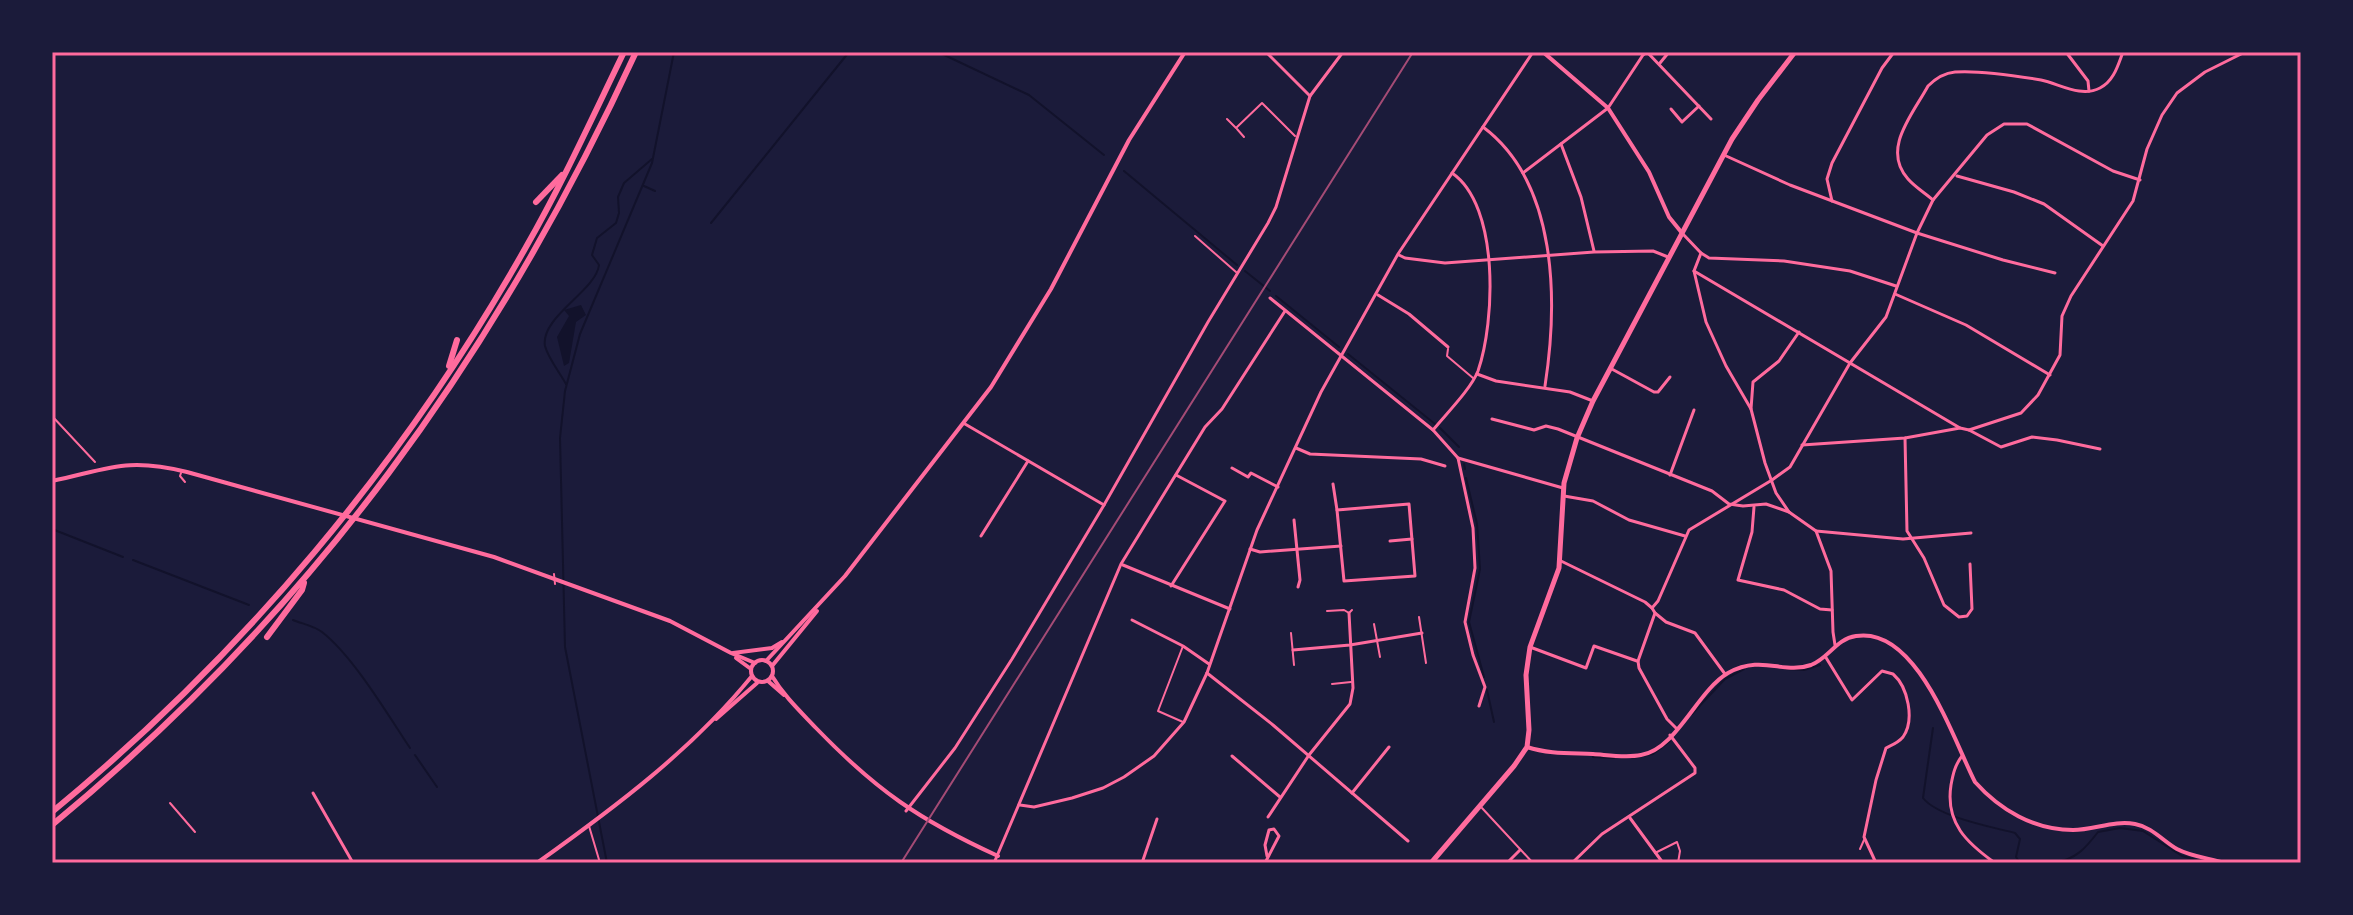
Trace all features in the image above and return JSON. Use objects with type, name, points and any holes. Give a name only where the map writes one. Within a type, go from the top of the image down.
[{"type":"highway","points":[[52,812],[179,698],[269,604],[334,528],[445,377],[524,250],[568,170],[624,52]]},
{"type":"highway","points":[[52,825],[197,695],[305,580],[402,456],[490,326],[558,210],[636,52]]},
{"type":"highway","points":[[536,202],[568,170]]},
{"type":"highway","points":[[445,377],[457,340]]},
{"type":"highway","points":[[267,637],[302,590],[305,580]]},
{"type":"main road","points":[[1431,863],[1527,747],[1526,675],[1530,647],[1561,561],[1561,496],[1578,436],[1593,401],[1724,155],[1758,100],[1795,52]]},
{"type":"street","points":[[786,696],[772,676],[772,666],[965,424],[1027,331],[1129,140],[1185,52]]},
{"type":"street","points":[[1266,52],[1310,96]]},
{"type":"street","points":[[904,808],[955,748],[1104,505],[1276,207],[1310,96],[1343,52]]},
{"type":"street","points":[[1020,805],[1034,807],[1114,783],[1154,756],[1184,722],[1207,673],[1250,549],[1321,392],[1398,254],[1533,52]]},
{"type":"street","points":[[1543,52],[1608,108],[1649,172],[1669,217],[1701,253],[1715,259],[1784,261],[1850,271],[1897,287]]},
{"type":"street","points":[[1523,173],[1608,108],[1647,52],[1711,119]]},
{"type":"street","points":[[1660,63],[1669,52]]},
{"type":"street","points":[[1832,201],[1827,179],[1832,163],[1875,80],[1894,52]]},
{"type":"street","points":[[2066,52],[2088,81],[2089,91]]},
{"type":"street","points":[[1933,200],[1909,180],[1900,167],[1897,150],[1898,139],[1934,80],[1954,72],[2041,80],[2077,91],[2089,91],[2099,89],[2108,82],[2123,52]]},
{"type":"street","points":[[1969,430],[2021,413],[2038,395],[2060,355],[2062,316],[2071,296],[2128,211],[2153,132],[2177,93],[2205,72],[2245,52]]},
{"type":"street","points":[[1671,109],[1682,122],[1699,106]]},
{"type":"street","points":[[1652,608],[1658,601],[1685,536],[1695,525],[1790,467],[1850,363],[1878,330],[1933,200],[1987,135],[2004,124],[2032,126],[2113,171],[2140,180]]},
{"type":"street","points":[[1482,126],[1508,150],[1523,173],[1540,218],[1547,257],[1551,329],[1545,386]]},
{"type":"street","points":[[1561,144],[1585,210],[1594,252]]},
{"type":"street","points":[[1724,155],[1917,233],[2055,273]]},
{"type":"street","points":[[1433,430],[1475,376],[1489,315],[1489,260],[1484,230],[1475,206],[1452,173]]},
{"type":"street","points":[[1956,176],[2044,204],[2103,246]]},
{"type":"street","points":[[1398,254],[1405,258],[1445,263],[1594,252],[1653,251],[1668,257]]},
{"type":"street","points":[[1701,253],[1694,271],[1706,322],[1726,366],[1751,409],[1772,480],[1789,512]]},
{"type":"street","points":[[1694,271],[1960,428],[2001,447],[2032,437],[2100,449]]},
{"type":"street","points":[[1895,294],[1966,325],[2050,375]]},
{"type":"street","points":[[1377,295],[1409,314],[1448,347]]},
{"type":"street","points":[[1270,298],[1433,430],[1458,458],[1474,538],[1475,568],[1468,613],[1468,639],[1485,687],[1479,706]]},
{"type":"street","points":[[994,863],[1121,564],[1205,427],[1237,388],[1285,311]]},
{"type":"street","points":[[1751,409],[1753,382],[1779,361],[1799,332]]},
{"type":"street","points":[[1610,368],[1654,392],[1658,392],[1670,377]]},
{"type":"street","points":[[1475,376],[1545,386],[1593,401]]},
{"type":"street","points":[[1670,475],[1694,410]]},
{"type":"street","points":[[1492,419],[1534,430],[1546,426],[1578,436],[1712,491],[1729,504],[1766,504],[1789,512],[1816,531],[1903,539],[1971,533]]},
{"type":"street","points":[[965,424],[1104,505]]},
{"type":"street","points":[[1802,445],[1905,438],[1960,428]]},
{"type":"street","points":[[1905,438],[1910,537],[1924,558],[1944,605],[1959,617],[1967,616],[1972,609],[1970,564]]},
{"type":"street","points":[[1296,448],[1310,454],[1421,459],[1447,467]]},
{"type":"street","points":[[1458,458],[1563,488]]},
{"type":"street","points":[[981,536],[1028,461]]},
{"type":"street","points":[[52,481],[124,464],[184,471],[494,557],[672,622],[755,663],[766,661],[818,608]]},
{"type":"street","points":[[1232,468],[1248,477],[1251,473],[1278,487]]},
{"type":"street","points":[[1171,586],[1225,501],[1176,475]]},
{"type":"street","points":[[1333,484],[1344,581],[1415,576],[1409,504],[1337,510]]},
{"type":"street","points":[[1561,496],[1593,501],[1629,520],[1685,536]]},
{"type":"street","points":[[1754,506],[1752,532],[1738,580],[1784,590],[1820,609],[1832,610]]},
{"type":"street","points":[[1294,520],[1300,580],[1298,587]]},
{"type":"street","points":[[1816,531],[1831,571],[1835,645]]},
{"type":"street","points":[[1390,541],[1412,539]]},
{"type":"street","points":[[1250,549],[1260,552],[1341,546]]},
{"type":"street","points":[[1561,561],[1645,602],[1666,622],[1695,633],[1725,675]]},
{"type":"street","points":[[1121,564],[1230,609]]},
{"type":"street","points":[[1268,817],[1309,755],[1350,704],[1353,682],[1351,612]]},
{"type":"street","points":[[1655,613],[1638,661],[1639,668],[1667,719],[1676,728]]},
{"type":"street","points":[[1132,620],[1183,646],[1210,664]]},
{"type":"street","points":[[1293,650],[1350,645],[1422,633]]},
{"type":"street","points":[[1527,747],[1549,753],[1642,755],[1653,752],[1725,675],[1755,664],[1804,667],[1851,637],[1867,636],[1887,642],[1909,657],[1921,674],[1975,782],[1989,798],[2025,821],[2073,830],[2134,823],[2146,827],[2176,849],[2225,863]]},
{"type":"street","points":[[731,653],[772,648],[786,640]]},
{"type":"street","points":[[1530,647],[1586,668],[1594,646],[1638,661]]},
{"type":"street","points":[[731,653],[751,669]]},
{"type":"street","points":[[1825,656],[1852,700],[1882,671],[1898,677],[1906,690],[1906,730],[1897,743],[1886,748],[1873,791],[1865,839],[1876,863]]},
{"type":"street","points":[[766,661],[772,666]]},
{"type":"street","points":[[755,663],[751,669],[752,676],[759,682]]},
{"type":"street","points":[[1207,673],[1309,755],[1408,841]]},
{"type":"street","points":[[711,723],[752,676]]},
{"type":"street","points":[[537,863],[603,816],[759,682],[768,681],[772,676]]},
{"type":"street","points":[[768,681],[842,756],[904,808],[998,856]]},
{"type":"street","points":[[1572,863],[1590,844],[1695,773],[1695,768],[1670,735]]},
{"type":"street","points":[[1352,793],[1389,747]]},
{"type":"street","points":[[1232,756],[1280,797]]},
{"type":"street","points":[[1962,756],[1956,765],[1950,788],[1951,814],[1964,839],[1995,863]]},
{"type":"street","points":[[313,793],[353,863]]},
{"type":"street","points":[[1630,817],[1663,863]]},
{"type":"street","points":[[1142,863],[1157,819]]},
{"type":"street","points":[[1265,863],[1279,836],[1274,829],[1266,834],[1267,856]]},
{"type":"street","points":[[1507,863],[1520,850]]},
{"type":"lane","points":[[1236,128],[1262,103],[1296,137]]},
{"type":"lane","points":[[1227,119],[1244,137]]},
{"type":"lane","points":[[1195,236],[1238,272]]},
{"type":"lane","points":[[1448,347],[1447,356],[1475,376]]},
{"type":"lane","points":[[52,416],[95,462]]},
{"type":"lane","points":[[184,471],[185,482]]},
{"type":"lane","points":[[1327,611],[1351,612]]},
{"type":"lane","points":[[1419,617],[1426,663]]},
{"type":"lane","points":[[1374,624],[1380,657]]},
{"type":"lane","points":[[1291,633],[1294,665]]},
{"type":"lane","points":[[1183,646],[1158,711],[1184,722]]},
{"type":"lane","points":[[1332,684],[1353,682]]},
{"type":"lane","points":[[170,803],[195,832]]},
{"type":"lane","points":[[1479,805],[1533,863]]},
{"type":"lane","points":[[591,824],[600,863]]},
{"type":"lane","points":[[1860,849],[1865,839]]},
{"type":"lane","points":[[1655,853],[1677,842],[1680,851],[1678,863]]},
{"type":"shaded area","points":[[581,305],[586,315],[576,322],[569,363],[564,366],[557,337],[569,316],[564,310]]},
{"type":"waterway","points":[[607,863],[565,647],[560,438],[565,391],[580,334],[652,163],[674,52]]},
{"type":"waterway","points":[[711,223],[849,52]]},
{"type":"waterway","points":[[938,52],[1029,95],[1104,155]]},
{"type":"waterway","points":[[566,384],[547,351],[546,335],[559,314],[596,275],[599,265],[592,255],[597,238],[616,223],[618,197],[624,183],[652,159]]},
{"type":"waterway","points":[[1124,171],[1237,265]]},
{"type":"waterway","points":[[644,186],[655,191]]},
{"type":"waterway","points":[[1245,271],[1270,291]]},
{"type":"waterway","points":[[1276,296],[1339,347]]},
{"type":"waterway","points":[[1348,354],[1435,424]]},
{"type":"waterway","points":[[1440,428],[1459,447]]},
{"type":"waterway","points":[[1464,464],[1465,469]]},
{"type":"waterway","points":[[1466,478],[1477,524],[1480,569],[1469,622],[1484,677]]},
{"type":"waterway","points":[[52,529],[123,557]]},
{"type":"waterway","points":[[133,560],[249,605]]},
{"type":"waterway","points":[[293,620],[319,630],[346,656],[410,748]]},
{"type":"waterway","points":[[1786,669],[1804,670],[1820,665]]},
{"type":"waterway","points":[[1692,714],[1725,679],[1744,669]]},
{"type":"waterway","points":[[1487,690],[1494,722]]},
{"type":"waterway","points":[[1933,728],[1923,798],[1930,805],[1953,816],[2015,833],[2020,839],[2016,857],[2020,863]]},
{"type":"waterway","points":[[1632,758],[1653,754],[1670,741]]},
{"type":"waterway","points":[[415,755],[437,787]]},
{"type":"waterway","points":[[1593,757],[1614,758]]},
{"type":"waterway","points":[[2054,863],[2079,852],[2098,832],[2120,828],[2143,831],[2182,856],[2209,863]]},
{"type":"railway","points":[[901,863],[1413,52]]}]
